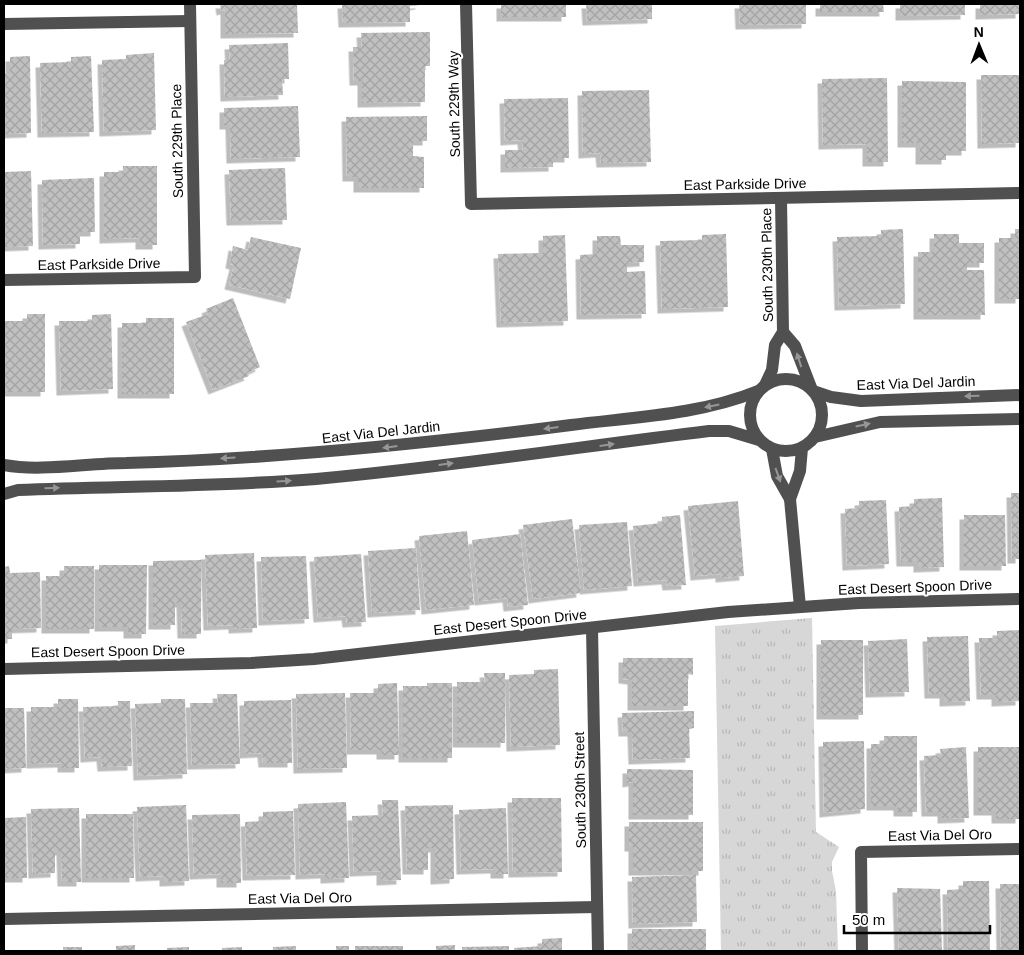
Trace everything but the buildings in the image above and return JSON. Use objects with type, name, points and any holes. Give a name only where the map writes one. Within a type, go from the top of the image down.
[{"type":"street","name":"South 229th Place","points":[[190,4],[195,277]]},
{"type":"street","name":"South 229th Way","points":[[466,4],[471,204]]},
{"type":"street","points":[[4,24],[190,21]]},
{"type":"street","name":"East Parkside Drive","points":[[471,204],[1020,193]]},
{"type":"street","name":"South 230th Place","points":[[762,388],[772,370],[774,345],[783,332],[781,198]]},
{"type":"street","name":"East Parkside Drive","points":[[4,280],[195,277]]},
{"type":"street","name":"South 230th Place","points":[[783,332],[795,346],[813,390]]},
{"type":"street","points":[[758,440],[749,421],[752,400],[762,388],[785,378],[795,380],[813,390],[820,404],[822,418],[815,437]]},
{"type":"street","name":"East Via Del Jardin","points":[[4,465],[17,468],[46,468],[308,454],[381,448],[674,413],[734,401],[762,388]]},
{"type":"street","name":"East Via Del Jardin","points":[[813,390],[831,397],[861,401],[1020,395]]},
{"type":"street","points":[[4,494],[18,490],[261,483],[317,478],[491,459],[709,430],[729,431],[758,440],[772,449],[782,452],[802,448],[815,437],[880,422],[1020,420]]},
{"type":"street","points":[[790,499],[800,471],[802,448]]},
{"type":"street","points":[[772,449],[777,476],[790,499],[800,607]]},
{"type":"street","name":"East Desert Spoon Drive","points":[[4,669],[251,663],[314,658],[676,618],[800,607],[898,602],[1020,600]]},
{"type":"street","name":"South 230th Street","points":[[592,628],[598,951]]},
{"type":"street","name":"East Via Del Oro","points":[[862,951],[861,852],[1020,849]]},
{"type":"street","name":"East Via Del Oro","points":[[4,920],[597,907]]},
{"type":"green space","points":[[812,618],[816,832],[839,847],[832,862],[836,891],[838,951],[721,951],[715,626]]}]
